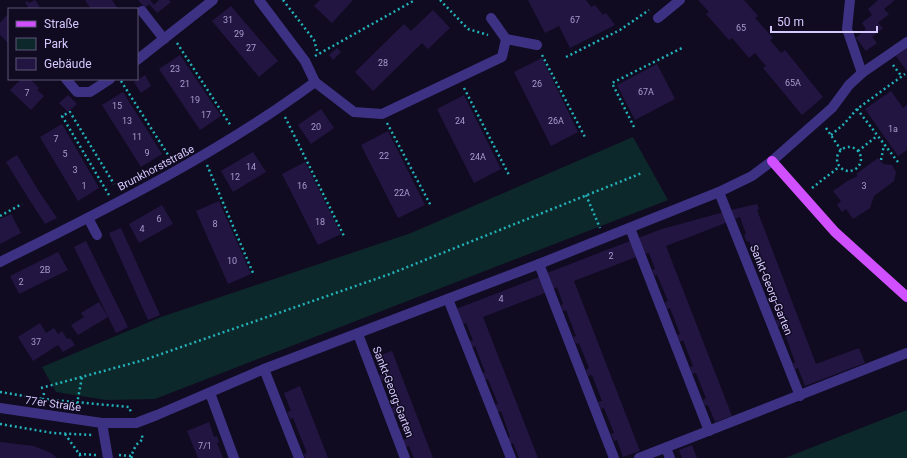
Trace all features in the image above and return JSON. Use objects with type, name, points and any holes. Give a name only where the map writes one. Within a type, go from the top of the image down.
[{"type":"main road","points":[[772,161],[835,232],[907,297]]},
{"type":"street","points":[[138,59],[213,0]]},
{"type":"street","points":[[259,0],[306,61],[315,82],[354,112],[382,114],[502,57],[506,39]]},
{"type":"street","points":[[658,18],[680,0]]},
{"type":"street","points":[[850,0],[847,29],[862,73]]},
{"type":"street","points":[[142,11],[164,39]]},
{"type":"street","points":[[491,18],[506,39],[537,45]]},
{"type":"street","points":[[108,458],[102,423],[136,423],[264,369],[630,228],[719,192],[752,176],[772,161],[832,108],[849,85],[862,73],[907,42]]},
{"type":"street","points":[[67,80],[77,92],[90,92],[108,80]]},
{"type":"street","name":"Brunkhorststraße","points":[[0,262],[88,218],[203,156],[280,108],[315,82]]},
{"type":"street","name":"Sankt-Georg-Garten","points":[[719,192],[800,396]]},
{"type":"street","points":[[88,218],[97,236]]},
{"type":"street","points":[[630,228],[709,431]]},
{"type":"street","points":[[539,264],[614,458]]},
{"type":"street","points":[[448,299],[511,458]]},
{"type":"street","name":"Sankt-Georg-Garten","points":[[358,334],[405,458]]},
{"type":"street","points":[[640,458],[907,353]]},
{"type":"street","points":[[264,369],[299,458]]},
{"type":"street","points":[[210,393],[234,458]]},
{"type":"street","name":"77er Straße","points":[[0,408],[102,423]]},
{"type":"street","points":[[666,448],[670,458]]},
{"type":"path","points":[[283,0],[314,40],[318,54]]},
{"type":"path","points":[[306,61],[414,0]]},
{"type":"path","points":[[440,0],[468,29],[506,39]]},
{"type":"path","points":[[566,57],[620,30],[650,9]]},
{"type":"path","points":[[175,40],[237,135]]},
{"type":"path","points":[[537,45],[586,139]]},
{"type":"path","points":[[634,127],[612,83],[682,48]]},
{"type":"path","points":[[831,135],[844,124],[857,109],[906,74]]},
{"type":"path","points":[[458,77],[509,175]]},
{"type":"path","points":[[125,87],[178,169]]},
{"type":"path","points":[[280,108],[344,236]]},
{"type":"path","points":[[857,109],[898,162]]},
{"type":"path","points":[[114,184],[70,112],[62,116],[114,204]]},
{"type":"path","points":[[382,114],[431,206]]},
{"type":"path","points":[[820,119],[841,150]]},
{"type":"path","points":[[858,152],[877,136]]},
{"type":"path","points":[[881,160],[884,145]]},
{"type":"path","points":[[848,147],[858,152],[860,163],[854,169],[846,171],[840,166],[837,160],[841,150],[848,147]]},
{"type":"path","points":[[203,156],[253,273]]},
{"type":"path","points":[[802,196],[840,166]]},
{"type":"path","points":[[41,388],[144,360],[390,274],[642,173]]},
{"type":"path","points":[[586,195],[604,238]]},
{"type":"path","points":[[0,216],[22,204]]},
{"type":"path","points":[[74,419],[82,377]]},
{"type":"path","points":[[0,392],[43,400],[129,407]]},
{"type":"path","points":[[43,400],[44,393]]},
{"type":"path","points":[[0,424],[65,434],[82,458]]},
{"type":"path","points":[[132,458],[131,456],[136,445],[143,439],[141,432]]},
{"type":"green space","points":[[633,137],[668,200],[155,399],[106,400],[56,392],[42,367],[161,317],[411,233]]},
{"type":"green space","points":[[907,410],[907,458],[785,458]]},
{"type":"building","points":[[35,0],[40,7],[28,8],[25,2],[27,1],[29,3]]},
{"type":"building","points":[[85,0],[112,0],[117,8],[90,8]]},
{"type":"building","points":[[138,0],[150,0],[154,5],[159,0],[169,0],[171,2],[157,13],[149,4],[145,8]]},
{"type":"building","points":[[320,0],[353,0],[332,23],[314,6]]},
{"type":"building","points":[[528,0],[586,0],[591,7],[595,5],[603,15],[606,13],[615,25],[570,48],[559,26],[545,33]]},
{"type":"building","points":[[698,0],[744,0],[758,16],[755,18],[773,38],[770,40],[781,53],[785,50],[823,97],[802,115],[763,68],[766,66],[755,53],[749,58],[732,38],[729,40],[706,14],[709,12]]},
{"type":"building","points":[[878,0],[895,0],[884,9],[889,14],[878,23],[883,28],[872,37],[877,43],[866,51],[856,38],[866,29],[862,23],[872,15],[868,9]]},
{"type":"building","points":[[231,6],[278,61],[259,77],[212,21]]},
{"type":"building","points":[[433,10],[450,28],[428,49],[422,43],[373,91],[355,72],[404,24],[411,31]]},
{"type":"building","points":[[7,15],[8,16],[8,43],[0,35],[0,23]]},
{"type":"building","points":[[337,48],[341,52],[333,60],[329,55]]},
{"type":"building","points":[[907,48],[907,71],[896,56]]},
{"type":"building","points":[[180,55],[221,116],[200,130],[159,69]]},
{"type":"building","points":[[542,58],[578,132],[551,146],[514,72]]},
{"type":"building","points":[[657,64],[675,99],[635,120],[617,85]]},
{"type":"building","points":[[145,75],[151,86],[141,93],[134,82]]},
{"type":"building","points":[[20,80],[31,80],[39,88],[37,90],[44,96],[31,110],[10,90]]},
{"type":"building","points":[[891,91],[903,108],[907,105],[907,150],[898,156],[865,109]]},
{"type":"building","points":[[123,92],[162,154],[141,167],[102,105]]},
{"type":"building","points":[[68,95],[77,104],[68,112],[59,103]]},
{"type":"building","points":[[464,95],[501,169],[474,183],[437,109]]},
{"type":"building","points":[[321,109],[334,128],[311,144],[298,125]]},
{"type":"building","points":[[62,124],[99,188],[78,201],[40,137]]},
{"type":"building","points":[[388,131],[425,205],[398,218],[361,145]]},
{"type":"building","points":[[253,152],[266,172],[233,192],[221,171]]},
{"type":"building","points":[[17,155],[57,218],[45,224],[27,196],[6,162]]},
{"type":"building","points":[[878,158],[883,164],[892,165],[896,172],[894,181],[874,196],[870,208],[853,219],[846,209],[842,212],[837,205],[841,201],[833,191],[849,180],[858,176],[856,174]]},
{"type":"building","points":[[305,162],[341,234],[318,245],[282,174]]},
{"type":"building","points":[[219,201],[251,274],[228,284],[196,211]]},
{"type":"building","points":[[757,204],[759,209],[757,210],[816,364],[859,348],[865,363],[805,386],[798,368],[795,369],[793,363],[795,362],[782,326],[778,327],[776,320],[779,319],[765,283],[763,284],[760,278],[763,277],[749,241],[747,242],[744,235],[746,234],[740,217],[735,219],[731,210]]},
{"type":"building","points":[[162,205],[173,224],[139,243],[129,224]]},
{"type":"building","points":[[724,212],[728,222],[666,246],[732,416],[715,422],[708,405],[705,406],[703,400],[706,398],[696,373],[692,374],[690,367],[693,366],[683,340],[680,342],[677,335],[680,334],[670,308],[667,309],[665,302],[668,301],[657,275],[655,276],[652,270],[655,269],[649,253],[645,254],[638,238],[662,229]]},
{"type":"building","points":[[11,214],[21,233],[0,244],[0,219]]},
{"type":"building","points":[[121,228],[160,315],[148,320],[109,233]]},
{"type":"building","points":[[86,241],[128,327],[116,333],[74,247]]},
{"type":"building","points":[[630,241],[636,257],[574,281],[640,451],[623,457],[617,440],[614,441],[611,434],[614,433],[604,408],[601,409],[598,402],[602,401],[592,375],[588,376],[586,370],[589,368],[579,343],[576,344],[573,337],[576,336],[566,310],[563,311],[561,305],[563,304],[557,287],[553,289],[547,273]]},
{"type":"building","points":[[58,252],[68,270],[19,294],[10,276]]},
{"type":"building","points":[[539,277],[545,293],[483,317],[538,458],[519,458],[513,443],[510,444],[507,438],[510,437],[501,411],[497,412],[495,405],[498,404],[488,379],[485,380],[482,373],[485,372],[475,346],[472,347],[470,341],[473,340],[466,323],[462,325],[456,309]]},
{"type":"building","points":[[99,302],[108,317],[78,335],[71,325],[84,317],[81,313]]},
{"type":"building","points":[[40,323],[46,333],[54,328],[58,334],[62,331],[67,339],[70,338],[75,345],[63,352],[58,345],[33,361],[18,337]]},
{"type":"building","points":[[392,351],[433,458],[414,458],[409,446],[406,447],[403,440],[406,439],[397,414],[393,415],[391,408],[394,407],[384,380],[381,381],[379,375],[381,374],[375,357]]},
{"type":"building","points":[[300,386],[328,458],[305,458],[304,454],[307,453],[293,418],[290,419],[287,412],[291,411],[284,393]]},
{"type":"building","points":[[209,422],[214,437],[217,436],[219,442],[217,443],[223,458],[198,458],[187,431]]},
{"type":"building","points":[[0,442],[34,446],[51,453],[57,458],[0,458]]},
{"type":"building","points":[[692,445],[697,458],[682,458],[679,450]]}]
